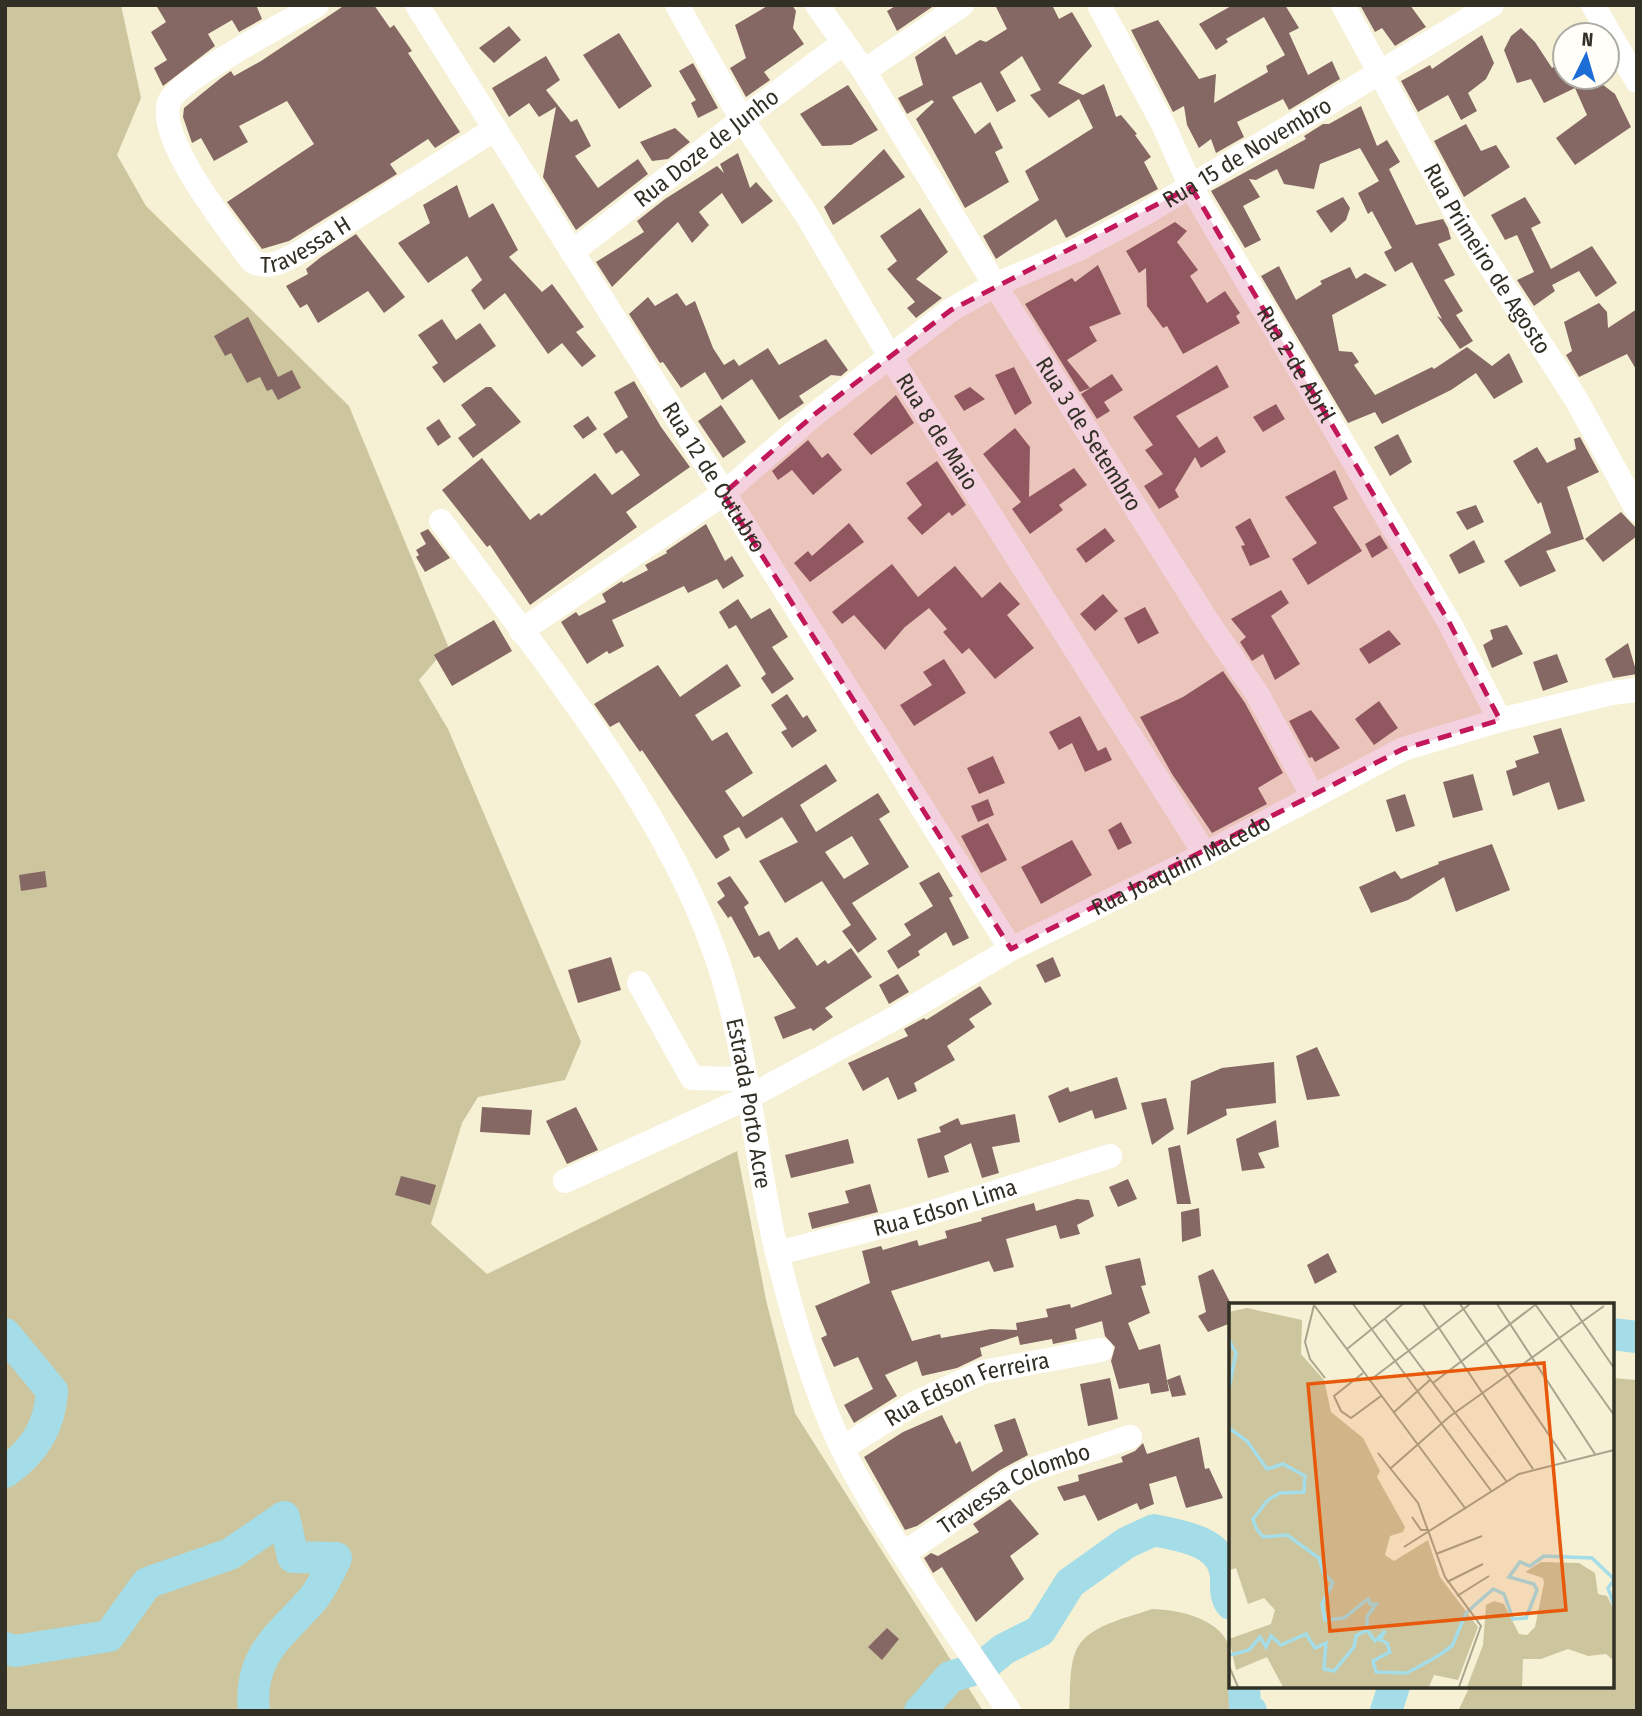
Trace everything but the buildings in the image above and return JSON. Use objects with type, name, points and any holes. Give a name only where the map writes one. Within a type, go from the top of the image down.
[{"type":"street","name":"Travessa H","points":[[317,5],[190,82],[170,99],[168,121],[188,168],[210,205],[252,261],[264,265],[286,260],[495,129]]},
{"type":"street","name":"Rua 8 de Maio","points":[[677,5],[741,118],[806,214],[891,358],[1205,854]]},
{"type":"street","name":"Rua 3 de Setembro","points":[[817,5],[842,44],[864,71],[995,285],[1206,619],[1258,695],[1313,797]]},
{"type":"street","points":[[864,71],[962,5]]},
{"type":"street","name":"Rua 2 de Abril","points":[[1099,5],[1163,124],[1191,187],[1449,622],[1500,720]]},
{"type":"street","name":"Rua Primeiro de Agosto","points":[[1343,5],[1456,213],[1576,399],[1637,510]]},
{"type":"street","name":"Rua 15 de Novembro","points":[[520,631],[723,494],[815,414],[951,310],[995,285],[1079,249],[1191,187],[1492,5]]},
{"type":"street","points":[[1593,5],[1637,81]]},
{"type":"street","name":"Rua 12 de Outubro","points":[[426,8],[495,129],[1011,949]]},
{"type":"street","name":"Rua Doze de Junho","points":[[572,252],[671,177],[741,118],[842,44]]},
{"type":"street","name":"Estrada Porto Acre","points":[[441,521],[634,790],[687,886],[714,950],[730,1002],[778,1253],[809,1362],[842,1448],[903,1554],[1009,1711]]},
{"type":"street","name":"Rua Joaquim Macedo","points":[[565,1181],[748,1088],[891,1020],[1011,949],[1205,854],[1403,749],[1500,720],[1612,693],[1637,690]]},
{"type":"street","points":[[639,983],[692,1078],[748,1088]]},
{"type":"street","name":"Rua Edson Lima","points":[[778,1253],[911,1219],[1110,1156]]},
{"type":"street","name":"Rua Edson Ferreira","points":[[842,1448],[915,1403],[983,1372],[1101,1350]]},
{"type":"street","name":"Travessa Colombo","points":[[903,1554],[1008,1482],[1032,1469],[1130,1437]]},
{"type":"highlighted area","points":[[1191,187],[1449,622],[1500,720],[1403,749],[1011,949],[723,494],[815,414],[951,310]]},
{"type":"shaded area","points":[[5,5],[121,5],[141,98],[117,155],[146,206],[349,406],[448,646],[419,680],[448,729],[581,1042],[565,1080],[478,1097],[462,1123],[431,1224],[487,1274],[737,1151],[766,1300],[795,1413],[983,1711],[5,1711]]},
{"type":"shaded area","points":[[1614,1378],[1637,1380],[1637,1711],[1458,1711],[1469,1688],[1614,1688]]},
{"type":"shaded area","points":[[1152,1609],[1188,1614],[1211,1624],[1229,1646],[1229,1688],[1246,1688],[1251,1711],[1069,1711],[1072,1668],[1079,1645],[1102,1626]]},
{"type":"waterway","points":[[5,1334],[52,1391],[48,1416],[39,1437],[24,1456],[5,1472]]},
{"type":"waterway","points":[[1614,1334],[1637,1337]]},
{"type":"waterway","points":[[5,1648],[15,1651],[109,1636],[147,1583],[230,1554],[284,1517],[293,1557],[336,1558],[315,1596],[277,1637],[261,1662],[253,1692],[254,1711]]},
{"type":"waterway","points":[[920,1711],[950,1677],[982,1667],[1004,1649],[1040,1631],[1070,1583],[1126,1543],[1154,1530],[1195,1540],[1213,1550],[1224,1567],[1229,1601]]},
{"type":"waterway","points":[[1244,1688],[1245,1708],[1251,1711]]},
{"type":"waterway","points":[[1386,1711],[1393,1688]]}]
